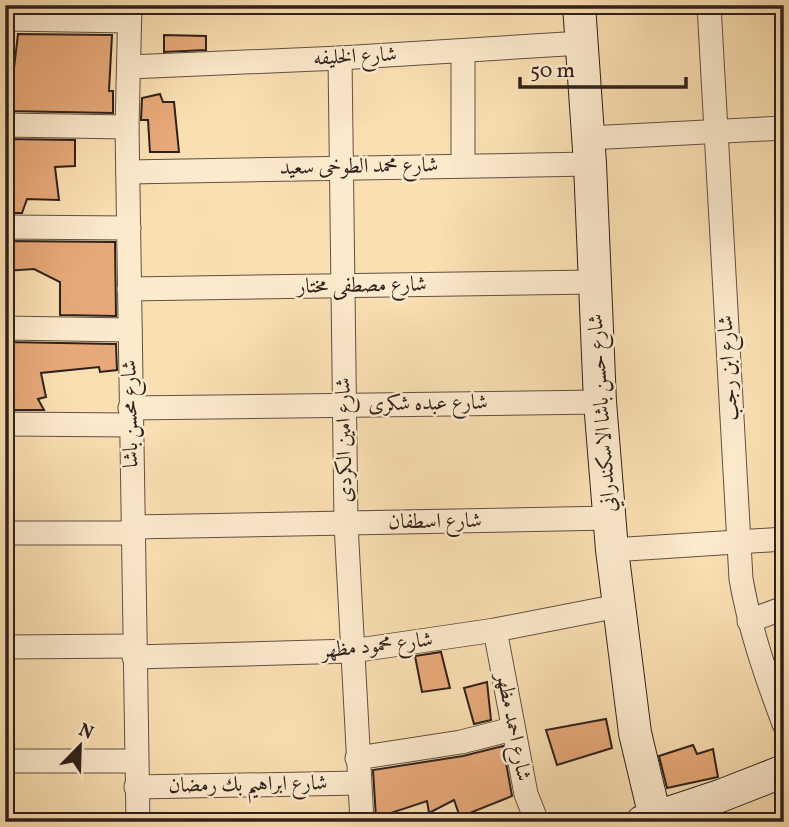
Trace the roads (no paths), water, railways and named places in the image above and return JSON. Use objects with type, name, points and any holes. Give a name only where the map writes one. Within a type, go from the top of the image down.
[{"type":"street","name":"شارع حسن باشا الاسكندراني","points":[[579,5],[589,151],[600,402],[612,550],[649,820]]},
{"type":"street","name":"شارع ابن رجب","points":[[709,5],[741,579],[748,621],[784,724]]},
{"type":"street","points":[[5,19],[129,13]]},
{"type":"street","name":"شارع محسن باشا","points":[[129,13],[128,228],[138,822]]},
{"type":"street","name":"شارع الخليفه","points":[[129,67],[340,58],[582,43]]},
{"type":"street","points":[[463,51],[463,165]]},
{"type":"street","name":"شارع امين الكردى","points":[[340,58],[346,524],[362,822]]},
{"type":"street","points":[[5,125],[127,127]]},
{"type":"street","name":"شارع محمد الطوخى سعيد","points":[[128,172],[463,165],[589,151],[716,132],[784,128]]},
{"type":"street","points":[[5,227],[128,228]]},
{"type":"street","name":"شارع مصطفى مختار","points":[[129,289],[594,282]]},
{"type":"street","points":[[5,328],[130,330]]},
{"type":"street","name":"شارع عبده شكرى","points":[[5,424],[345,405],[600,402]]},
{"type":"street","name":"شارع اسطفان","points":[[5,533],[611,518]]},
{"type":"street","points":[[612,550],[784,539]]},
{"type":"street","name":"شارع محمود مظهر","points":[[5,647],[134,652],[352,651],[495,631],[618,606]]},
{"type":"street","points":[[748,621],[784,608]]},
{"type":"street","name":"شارع احمد مظهر","points":[[495,631],[526,794],[537,822]]},
{"type":"street","points":[[357,758],[461,742],[512,729]]},
{"type":"street","points":[[5,761],[135,761]]},
{"type":"street","points":[[649,820],[784,771]]},
{"type":"street","name":"شارع ابراهيم بك رمضان","points":[[136,788],[359,783]]}]
